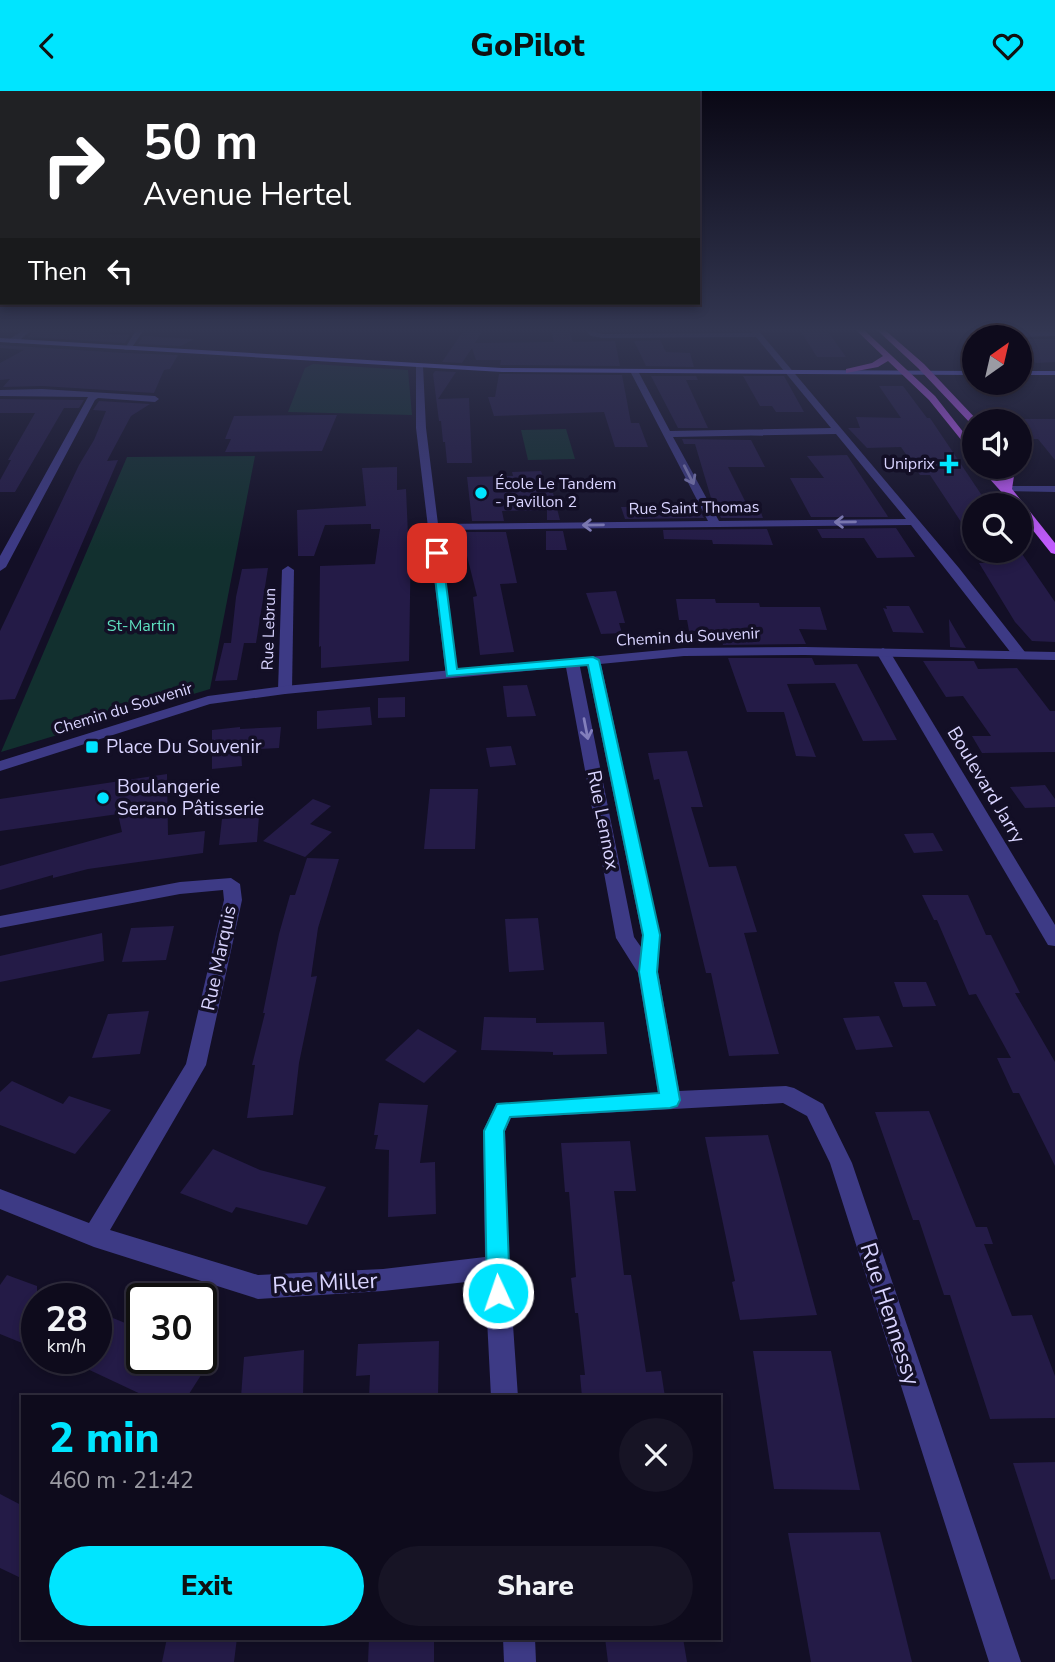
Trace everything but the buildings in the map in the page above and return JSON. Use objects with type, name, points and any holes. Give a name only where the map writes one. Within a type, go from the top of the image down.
[{"type":"main road","points":[[936,403],[962,436]]},
{"type":"main road","points":[[997,479],[1010,493]]},
{"type":"main road","points":[[1007,489],[1009,479]]},
{"type":"main road","points":[[1032,521],[1055,551]]},
{"type":"street","points":[[0,567],[88,403]]},
{"type":"street","points":[[420,403],[451,673]]},
{"type":"street","points":[[651,403],[715,524]]},
{"type":"street","points":[[815,403],[1020,655]]},
{"type":"street","points":[[668,434],[839,431]]},
{"type":"street","points":[[1007,489],[1055,489]]},
{"type":"street","name":"Rue Saint Thomas","points":[[434,527],[913,521]]},
{"type":"street","name":"Rue Lebrun","points":[[285,690],[288,570]]},
{"type":"street","name":"Chemin du Souvenir","points":[[0,766],[208,700],[285,690],[687,652],[883,652],[1055,656]]},
{"type":"street","name":"Boulevard Jarry","points":[[883,652],[1055,940]]},
{"type":"street","name":"Rue Lennox","points":[[593,660],[651,935],[648,972],[670,1100]]},
{"type":"street","name":"Rue Lennox","points":[[572,662],[625,938],[648,972]]},
{"type":"street","name":"Rue Marquis","points":[[0,922],[180,888],[230,884],[233,900],[195,1065],[94,1236]]},
{"type":"street","name":"Rue Hennessy","points":[[497,1267],[494,1131],[504,1110],[786,1094],[816,1109],[841,1163],[1004,1662]]},
{"type":"street","name":"Rue Miller","points":[[0,1199],[94,1236],[258,1287],[383,1280],[497,1267]]},
{"type":"street","points":[[497,1267],[505,1395]]},
{"type":"street","points":[[519,1640],[520,1662]]},
{"type":"green space","points":[[291,403],[411,403],[412,415],[288,412]]},
{"type":"green space","points":[[566,429],[575,459],[528,460],[521,430]]},
{"type":"green space","name":"St-Martin","points":[[255,456],[210,689],[1,752],[127,457]]},
{"type":"place","name":"Uniprix","points":[[949,464]]},
{"type":"place","name":"École Le Tandem - Pavillon 2","points":[[481,493]]},
{"type":"place","name":"Place Du Souvenir","points":[[92,747]]},
{"type":"place","name":"Boulangerie Serano Pâtisserie","points":[[103,798]]},
{"type":"route","points":[[437,553],[451,673],[593,660],[651,935],[648,972],[670,1100],[504,1110],[494,1131],[498,1293]]}]
